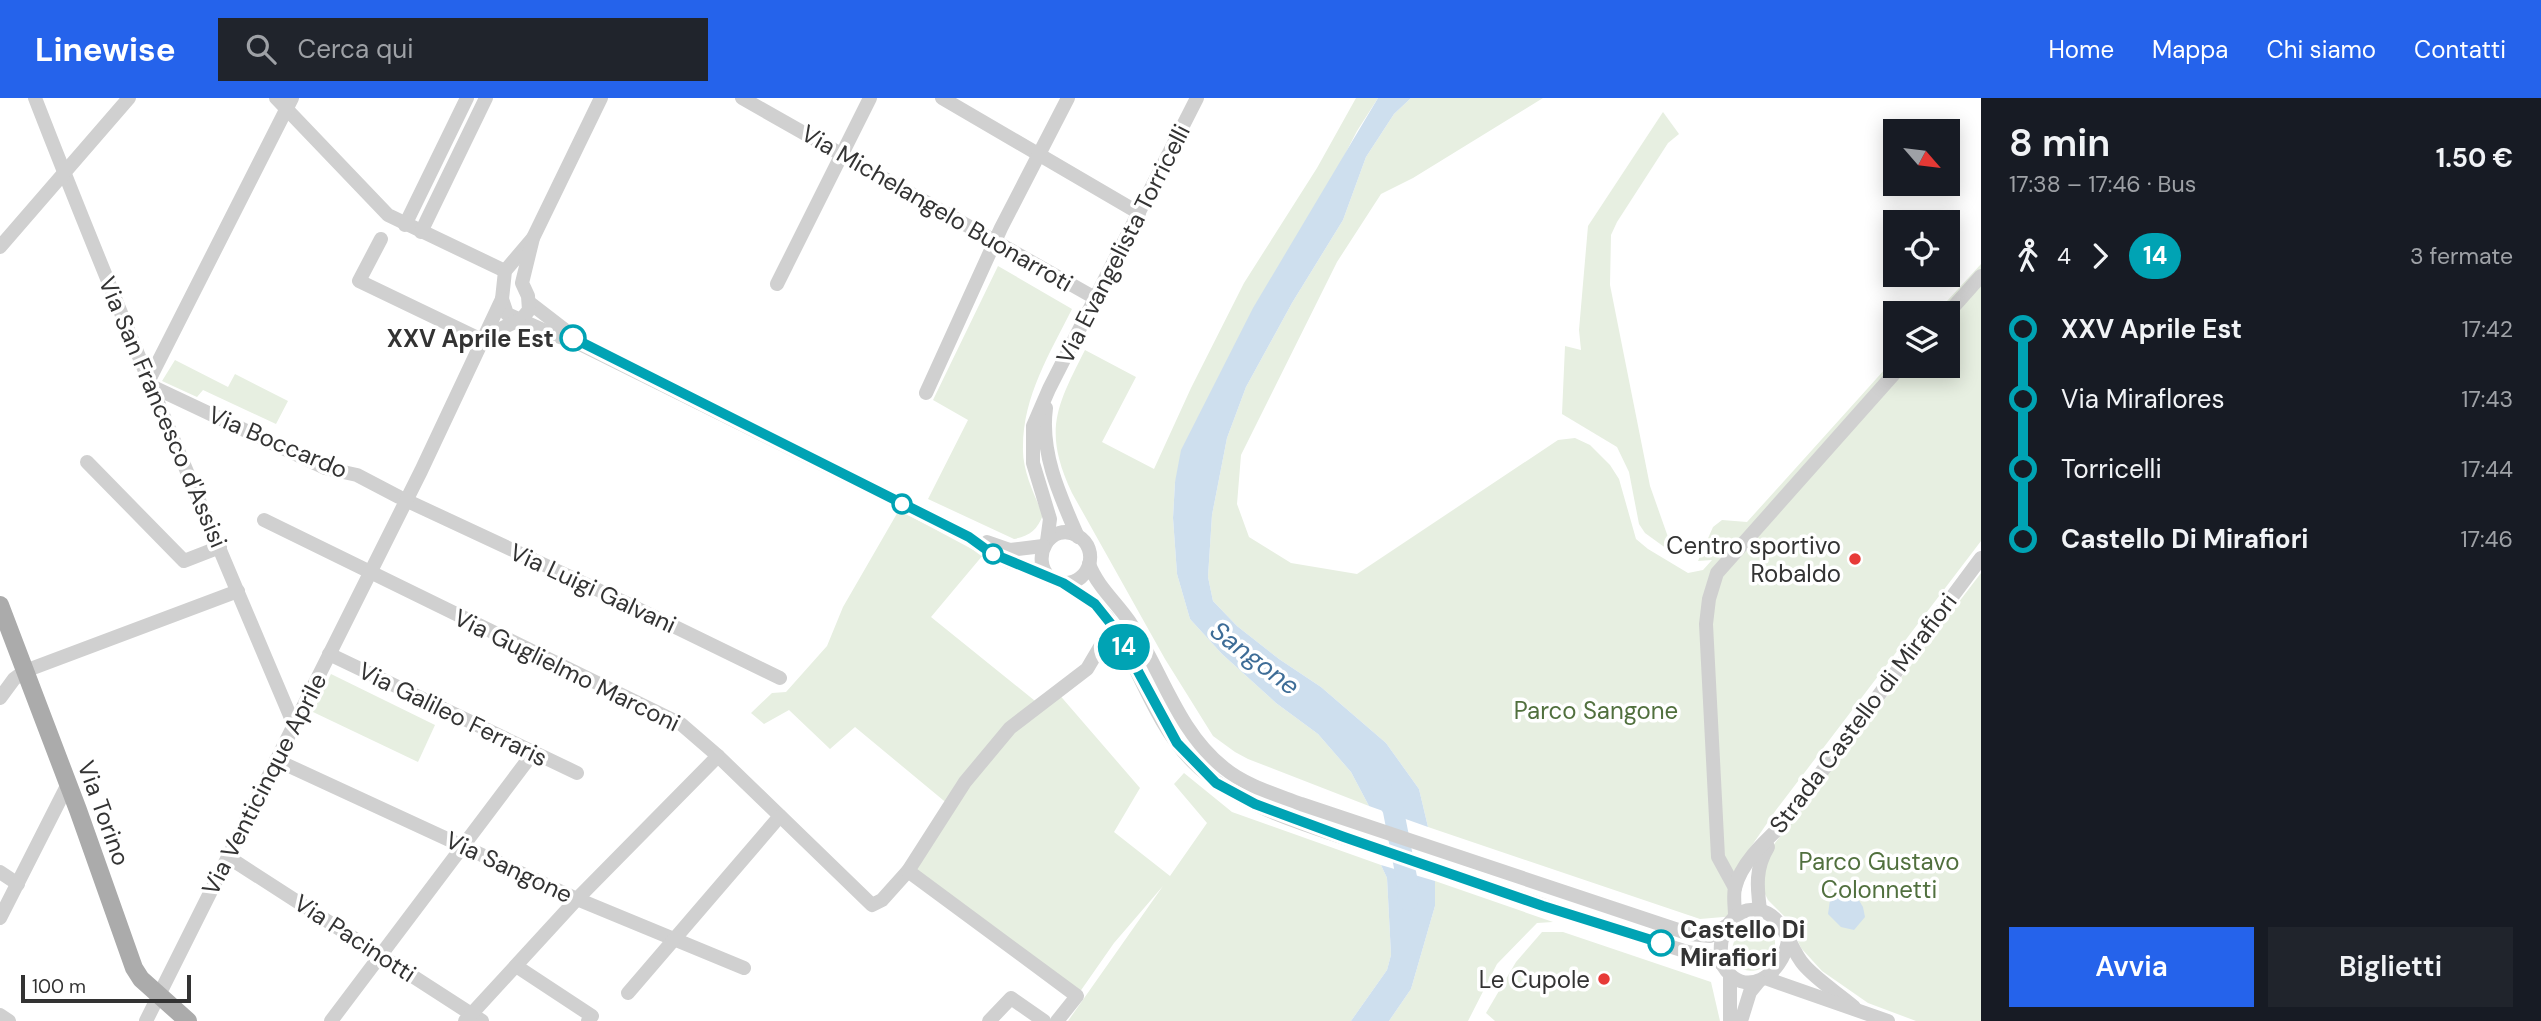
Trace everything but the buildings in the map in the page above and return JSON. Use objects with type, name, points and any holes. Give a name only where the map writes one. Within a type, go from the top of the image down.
[{"type":"main road","name":"Via Torino","points":[[0,605],[132,962],[141,979],[188,1021]]},
{"type":"street","name":"Via San Francesco d'Assisi","points":[[35,98],[149,384],[294,725]]},
{"type":"street","points":[[0,247],[130,98]]},
{"type":"street","points":[[276,98],[289,104],[388,215],[507,269],[515,266],[524,270]]},
{"type":"street","points":[[405,225],[467,98]]},
{"type":"street","points":[[421,232],[486,98]]},
{"type":"street","points":[[381,239],[359,281],[484,341],[494,332],[519,320],[529,310],[530,303],[522,283],[533,238],[601,98]]},
{"type":"street","name":"Via Michelangelo Buonarroti","points":[[742,98],[1095,298]]},
{"type":"street","points":[[777,284],[870,98]]},
{"type":"street","points":[[942,98],[1139,213]]},
{"type":"street","points":[[926,393],[994,242],[1068,98]]},
{"type":"street","name":"Via Evangelista Torricelli","points":[[1045,544],[1050,519],[1033,463],[1033,426],[1049,389],[1198,98]]},
{"type":"street","points":[[149,384],[289,104]]},
{"type":"street","points":[[507,269],[533,238]]},
{"type":"street","name":"Via Venticinque Aprile","points":[[146,1021],[484,341],[502,299],[507,269]]},
{"type":"street","points":[[1959,301],[1981,276]]},
{"type":"street","points":[[502,299],[505,312],[519,320],[576,342],[969,537],[1010,550],[1045,544],[1059,534],[1078,537],[1088,547],[1089,564],[1094,576],[1129,621],[1188,728],[1224,768],[1261,789],[1690,934],[1710,936],[1742,912],[1760,910],[1778,921],[1788,942],[1806,968],[1854,1007]]},
{"type":"street","points":[[530,303],[576,342]]},
{"type":"street","name":"Strada Castello di Mirafiori","points":[[1735,888],[1718,857],[1706,624],[1709,599],[1717,573],[1889,378]]},
{"type":"street","name":"Via Boccardo","points":[[149,384],[325,468],[357,475],[406,501]]},
{"type":"street","name":"Via Evangelista Torricelli","points":[[1049,389],[1044,423],[1048,460],[1078,537]]},
{"type":"street","points":[[86,462],[184,561],[220,547]]},
{"type":"street","name":"Via Luigi Galvani","points":[[406,501],[780,678]]},
{"type":"street","points":[[264,520],[369,573]]},
{"type":"street","points":[[969,537],[991,553],[1056,581],[1077,580],[1084,575],[1089,564]]},
{"type":"street","points":[[1045,544],[1040,560],[1044,572],[1095,604],[1107,617],[1165,725],[1190,759],[1216,783],[1255,804],[1478,884],[1684,951],[1713,957],[1745,982],[1762,980],[1854,1007],[1888,1021]]},
{"type":"street","name":"Strada Castello di Mirafiori","points":[[1730,921],[1735,888],[1744,867],[1782,825],[1981,558]]},
{"type":"street","name":"Via Guglielmo Marconi","points":[[369,573],[681,724],[718,756],[872,905],[882,900],[908,871]]},
{"type":"street","points":[[0,698],[14,679],[25,671],[238,591]]},
{"type":"street","points":[[1057,1021],[1077,996],[908,871],[965,782],[1010,728],[1087,669],[1100,647]]},
{"type":"street","name":"Via Galileo Ferraris","points":[[329,654],[578,774]]},
{"type":"street","points":[[331,1021],[533,753]]},
{"type":"street","points":[[473,1019],[516,966],[577,899],[718,756]]},
{"type":"street","name":"Via Sangone","points":[[276,760],[577,899],[744,968]]},
{"type":"street","points":[[0,918],[68,784]]},
{"type":"street","points":[[628,993],[780,816]]},
{"type":"street","points":[[1760,910],[1756,879],[1762,857],[1782,825]]},
{"type":"street","name":"Via Pacinotti","points":[[228,857],[381,954],[473,1019]]},
{"type":"street","points":[[1718,857],[1744,867],[1756,879]]},
{"type":"street","points":[[0,872],[18,884]]},
{"type":"street","points":[[1730,921],[1722,937],[1730,1021]]},
{"type":"street","points":[[1741,1021],[1750,992],[1783,960],[1788,942]]},
{"type":"street","points":[[516,966],[593,1016],[588,1021]]},
{"type":"street","points":[[989,1021],[1011,998],[1044,1021]]},
{"type":"street","points":[[0,1015],[9,1021]]},
{"type":"green space","points":[[1356,98],[1378,98],[1357,131],[1175,482],[1173,518],[1177,574],[1190,619],[1222,654],[1276,703],[1318,734],[1351,772],[1369,806],[1248,759],[1213,736],[1165,659],[1072,493],[1063,471],[1056,436],[1060,404],[1085,350],[1136,377],[1102,442],[1154,469],[1244,283],[1317,168]]},
{"type":"green space","name":"Parco Sangone","points":[[1411,98],[1543,98],[1413,178],[1381,194],[1337,262],[1241,455],[1237,504],[1249,537],[1291,563],[1357,574],[1558,440],[1575,438],[1590,445],[1610,465],[1619,479],[1636,539],[1688,573],[1703,570],[1712,560],[1698,561],[1713,527],[1722,520],[1747,522],[1883,371],[1883,378],[1960,378],[1960,301],[1947,301],[1981,264],[1981,541],[1776,810],[1738,866],[1735,916],[1700,919],[1428,827],[1419,789],[1386,743],[1321,687],[1237,626],[1213,601],[1208,577],[1212,515],[1227,438],[1246,387],[1292,303],[1343,220],[1366,157],[1394,114]]},
{"type":"green space","points":[[1663,112],[1679,134],[1668,143],[1611,235],[1610,285],[1650,486],[1674,554],[1645,533],[1639,524],[1629,472],[1617,447],[1562,414],[1565,346],[1581,350],[1579,330],[1588,226]]},
{"type":"green space","points":[[998,266],[1072,309],[1039,375],[1024,428],[1024,464],[1043,515],[1032,532],[1014,539],[928,499],[968,420],[933,400]]},
{"type":"green space","points":[[175,360],[228,387],[235,374],[288,401],[276,424],[203,390],[197,397],[162,381]]},
{"type":"green space","points":[[899,510],[983,555],[931,617],[1040,705],[1057,692],[1140,788],[1114,832],[1170,876],[1207,823],[1174,784],[1184,773],[1232,812],[1381,865],[1387,878],[1391,955],[1387,970],[1351,1021],[1068,1021],[1163,886],[1114,943],[1077,996],[908,871],[949,805],[855,727],[830,749],[789,710],[764,724],[751,713],[772,693],[786,692],[827,646],[843,607]]},
{"type":"green space","name":"Parco Gustavo Colonnetti","points":[[1981,573],[1981,1021],[1916,1021],[1868,1003],[1822,971],[1801,948],[1790,922],[1768,900],[1762,880],[1769,852],[1775,843]]},
{"type":"green space","points":[[331,674],[435,725],[418,762],[313,712]]},
{"type":"green space","points":[[1435,881],[1553,922],[1537,923],[1497,964],[1468,1021],[1389,1021],[1411,989],[1435,906]]},
{"type":"green space","points":[[1753,925],[1769,930],[1773,935],[1775,947],[1763,968],[1751,971],[1742,969],[1732,956],[1736,938],[1743,930]]},
{"type":"green space","name":"Le Cupole","points":[[1542,932],[1563,932],[1711,982],[1720,1021],[1495,1021],[1486,1013],[1516,962]]},
{"type":"water","points":[[1378,98],[1411,98],[1394,114],[1366,157],[1343,220],[1292,303],[1246,387],[1227,438],[1212,515],[1208,577],[1213,601],[1237,626],[1321,687],[1386,743],[1419,789],[1428,827],[1369,806],[1351,772],[1318,734],[1276,703],[1222,654],[1190,619],[1177,574],[1173,518],[1175,482],[1181,450],[1253,308]]},
{"type":"water","points":[[1381,865],[1435,881],[1435,906],[1411,989],[1389,1021],[1351,1021],[1387,970],[1391,955],[1387,878]]},
{"type":"water","points":[[1836,889],[1845,894],[1854,892],[1863,907],[1865,917],[1854,930],[1841,927],[1828,914],[1831,893]]},
{"type":"waterway","name":"Sangone","points":[[1382,790],[1393,809],[1409,890],[1408,900]]},
{"type":"bus line","name":"14","points":[[573,338],[576,342],[969,537],[991,553],[1063,583],[1095,604],[1115,629],[1177,743],[1216,783],[1233,793],[1285,816],[1437,870],[1661,943]]},
{"type":"place","name":"XXV Aprile Est","points":[[573,338]]},
{"type":"place","name":"Centro sportivo Robaldo","points":[[1855,559]]},
{"type":"place","name":"Castello Di Mirafiori","points":[[1661,943]]},
{"type":"place","name":"Le Cupole","points":[[1604,979]]}]
